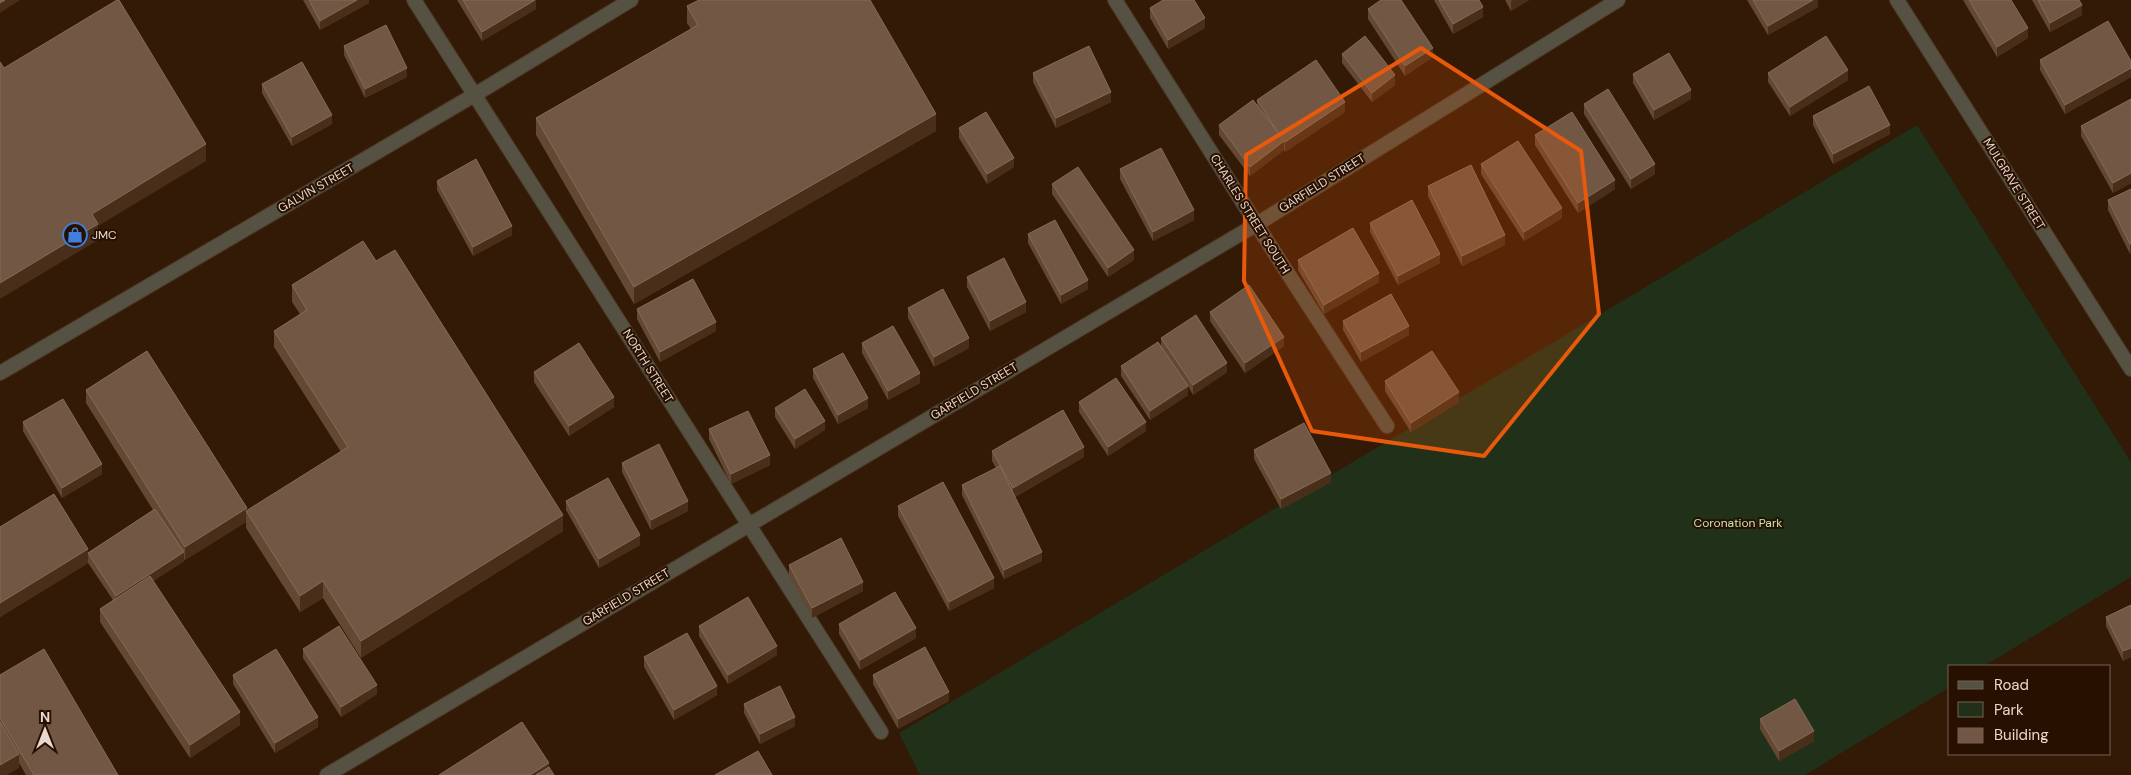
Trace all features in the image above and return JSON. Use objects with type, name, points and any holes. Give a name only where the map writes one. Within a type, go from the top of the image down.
[{"type":"street","name":"NORTH STREET","points":[[414,0],[476,94],[881,732]]},
{"type":"street","name":"GALVIN STREET","points":[[0,373],[476,94],[631,0]]},
{"type":"street","name":"CHARLES STREET SOUTH","points":[[1115,0],[1256,224],[1387,426]]},
{"type":"street","name":"GARFIELD STREET","points":[[327,775],[1256,224],[1618,0]]},
{"type":"street","name":"MULGRAVE STREET","points":[[1897,0],[2131,369]]},
{"type":"highlighted area","points":[[1421,48],[1581,151],[1599,314],[1484,456],[1312,431],[1244,281],[1246,155]]},
{"type":"green space","name":"Coronation Park","points":[[1917,125],[2131,462],[2131,577],[1986,665],[1948,665],[1948,688],[1805,775],[920,775],[899,733]]},
{"type":"building","points":[[119,0],[206,144],[92,214],[98,224],[0,283],[0,62],[4,68]]},
{"type":"building","points":[[309,0],[357,0],[320,21]]},
{"type":"building","points":[[463,0],[535,0],[482,32]]},
{"type":"building","points":[[699,0],[870,0],[936,114],[634,287],[536,118],[698,25],[687,6]]},
{"type":"building","points":[[1163,0],[1194,0],[1205,18],[1168,40],[1150,8]]},
{"type":"building","points":[[1381,0],[1401,0],[1433,48],[1405,66],[1368,9]]},
{"type":"building","points":[[1439,0],[1479,0],[1483,7],[1453,24]]},
{"type":"building","points":[[1753,0],[1813,0],[1768,26]]},
{"type":"building","points":[[1969,0],[2011,0],[2028,28],[1997,47]]},
{"type":"building","points":[[2038,0],[2079,0],[2082,5],[2050,23]]},
{"type":"building","points":[[2108,21],[2131,61],[2131,68],[2065,105],[2040,60]]},
{"type":"building","points":[[386,25],[407,68],[365,89],[344,46]]},
{"type":"building","points":[[1365,36],[1395,75],[1372,93],[1342,54]]},
{"type":"building","points":[[1826,36],[1848,70],[1790,107],[1768,73]]},
{"type":"building","points":[[1089,46],[1111,92],[1056,118],[1033,73]]},
{"type":"building","points":[[1669,53],[1691,90],[1654,110],[1633,74]]},
{"type":"building","points":[[1316,60],[1345,102],[1284,141],[1250,167],[1219,125],[1253,100],[1279,134],[1257,100]]},
{"type":"building","points":[[302,62],[332,115],[292,137],[262,84]]},
{"type":"building","points":[[1869,86],[1890,125],[1833,154],[1813,116]]},
{"type":"building","points":[[1608,89],[1655,164],[1631,179],[1584,104]]},
{"type":"building","points":[[2131,99],[2131,173],[2113,183],[2081,126]]},
{"type":"building","points":[[986,112],[1014,158],[987,174],[959,128]]},
{"type":"building","points":[[1572,112],[1615,180],[1578,203],[1535,135]]},
{"type":"building","points":[[1518,141],[1562,208],[1524,232],[1481,164]]},
{"type":"building","points":[[1161,148],[1194,210],[1153,232],[1120,169]]},
{"type":"building","points":[[476,159],[512,226],[473,247],[437,181]]},
{"type":"building","points":[[1471,165],[1505,235],[1462,256],[1428,186]]},
{"type":"building","points":[[1078,167],[1134,250],[1108,268],[1052,184]]},
{"type":"building","points":[[2131,189],[2131,244],[2130,244],[2108,200]]},
{"type":"building","points":[[1412,200],[1440,254],[1398,276],[1370,223]]},
{"type":"building","points":[[1055,220],[1088,280],[1061,295],[1028,234]]},
{"type":"building","points":[[1353,228],[1379,273],[1324,305],[1298,260]]},
{"type":"building","points":[[363,241],[376,261],[395,250],[563,515],[361,641],[323,581],[300,596],[246,511],[348,447],[274,331],[307,310],[292,285]]},
{"type":"building","points":[[1004,258],[1026,302],[990,321],[967,277]]},
{"type":"building","points":[[693,279],[716,322],[660,352],[637,309]]},
{"type":"building","points":[[1249,285],[1284,337],[1245,363],[1210,312]]},
{"type":"building","points":[[943,289],[969,338],[934,357],[908,308]]},
{"type":"building","points":[[1391,294],[1409,326],[1361,352],[1343,321]]},
{"type":"building","points":[[1196,315],[1227,363],[1193,385],[1161,338]]},
{"type":"building","points":[[893,326],[920,373],[888,391],[862,343]]},
{"type":"building","points":[[1158,342],[1188,386],[1150,411],[1121,366]]},
{"type":"building","points":[[579,343],[614,397],[569,426],[534,372]]},
{"type":"building","points":[[147,351],[247,508],[185,547],[86,390]]},
{"type":"building","points":[[1432,351],[1459,392],[1411,423],[1385,381]]},
{"type":"building","points":[[843,353],[868,398],[838,415],[813,369]]},
{"type":"building","points":[[1116,378],[1146,422],[1108,447],[1079,402]]},
{"type":"building","points":[[805,389],[825,421],[795,439],[775,408]]},
{"type":"building","points":[[63,399],[102,464],[62,488],[23,422]]},
{"type":"building","points":[[1063,410],[1084,447],[1013,488],[992,451]]},
{"type":"building","points":[[748,411],[770,455],[731,474],[709,429]]},
{"type":"building","points":[[1304,423],[1331,473],[1281,499],[1254,450]]},
{"type":"building","points":[[659,444],[688,501],[651,520],[622,463]]},
{"type":"building","points":[[1000,466],[1042,552],[1004,570],[962,485]]},
{"type":"building","points":[[608,478],[640,535],[599,559],[566,501]]},
{"type":"building","points":[[943,482],[994,578],[949,602],[898,506]]},
{"type":"building","points":[[54,494],[88,549],[0,603],[0,527]]},
{"type":"building","points":[[155,509],[184,552],[116,596],[88,553]]},
{"type":"building","points":[[841,538],[863,582],[812,608],[789,565]]},
{"type":"building","points":[[150,576],[240,712],[190,745],[100,609]]},
{"type":"building","points":[[895,592],[916,628],[860,660],[839,624]]},
{"type":"building","points":[[748,597],[777,646],[728,675],[699,626]]},
{"type":"building","points":[[2131,605],[2131,648],[2123,651],[2106,617]]},
{"type":"building","points":[[339,626],[377,685],[341,707],[303,649]]},
{"type":"building","points":[[687,633],[717,686],[674,710],[644,657]]},
{"type":"building","points":[[925,647],[949,692],[898,719],[873,675]]},
{"type":"building","points":[[44,649],[118,775],[34,775],[0,718],[0,675]]},
{"type":"building","points":[[276,649],[318,717],[275,743],[233,675]]},
{"type":"building","points":[[780,686],[795,717],[760,734],[744,704]]},
{"type":"building","points":[[1795,699],[1814,731],[1779,751],[1760,719]]},
{"type":"building","points":[[0,722],[19,754],[0,765]]},
{"type":"building","points":[[522,722],[549,763],[530,775],[439,775]]},
{"type":"building","points":[[758,751],[772,775],[715,775]]},
{"type":"building","points":[[549,767],[554,775],[536,775]]},
{"type":"place","name":"JMC","points":[[75,235]]}]
